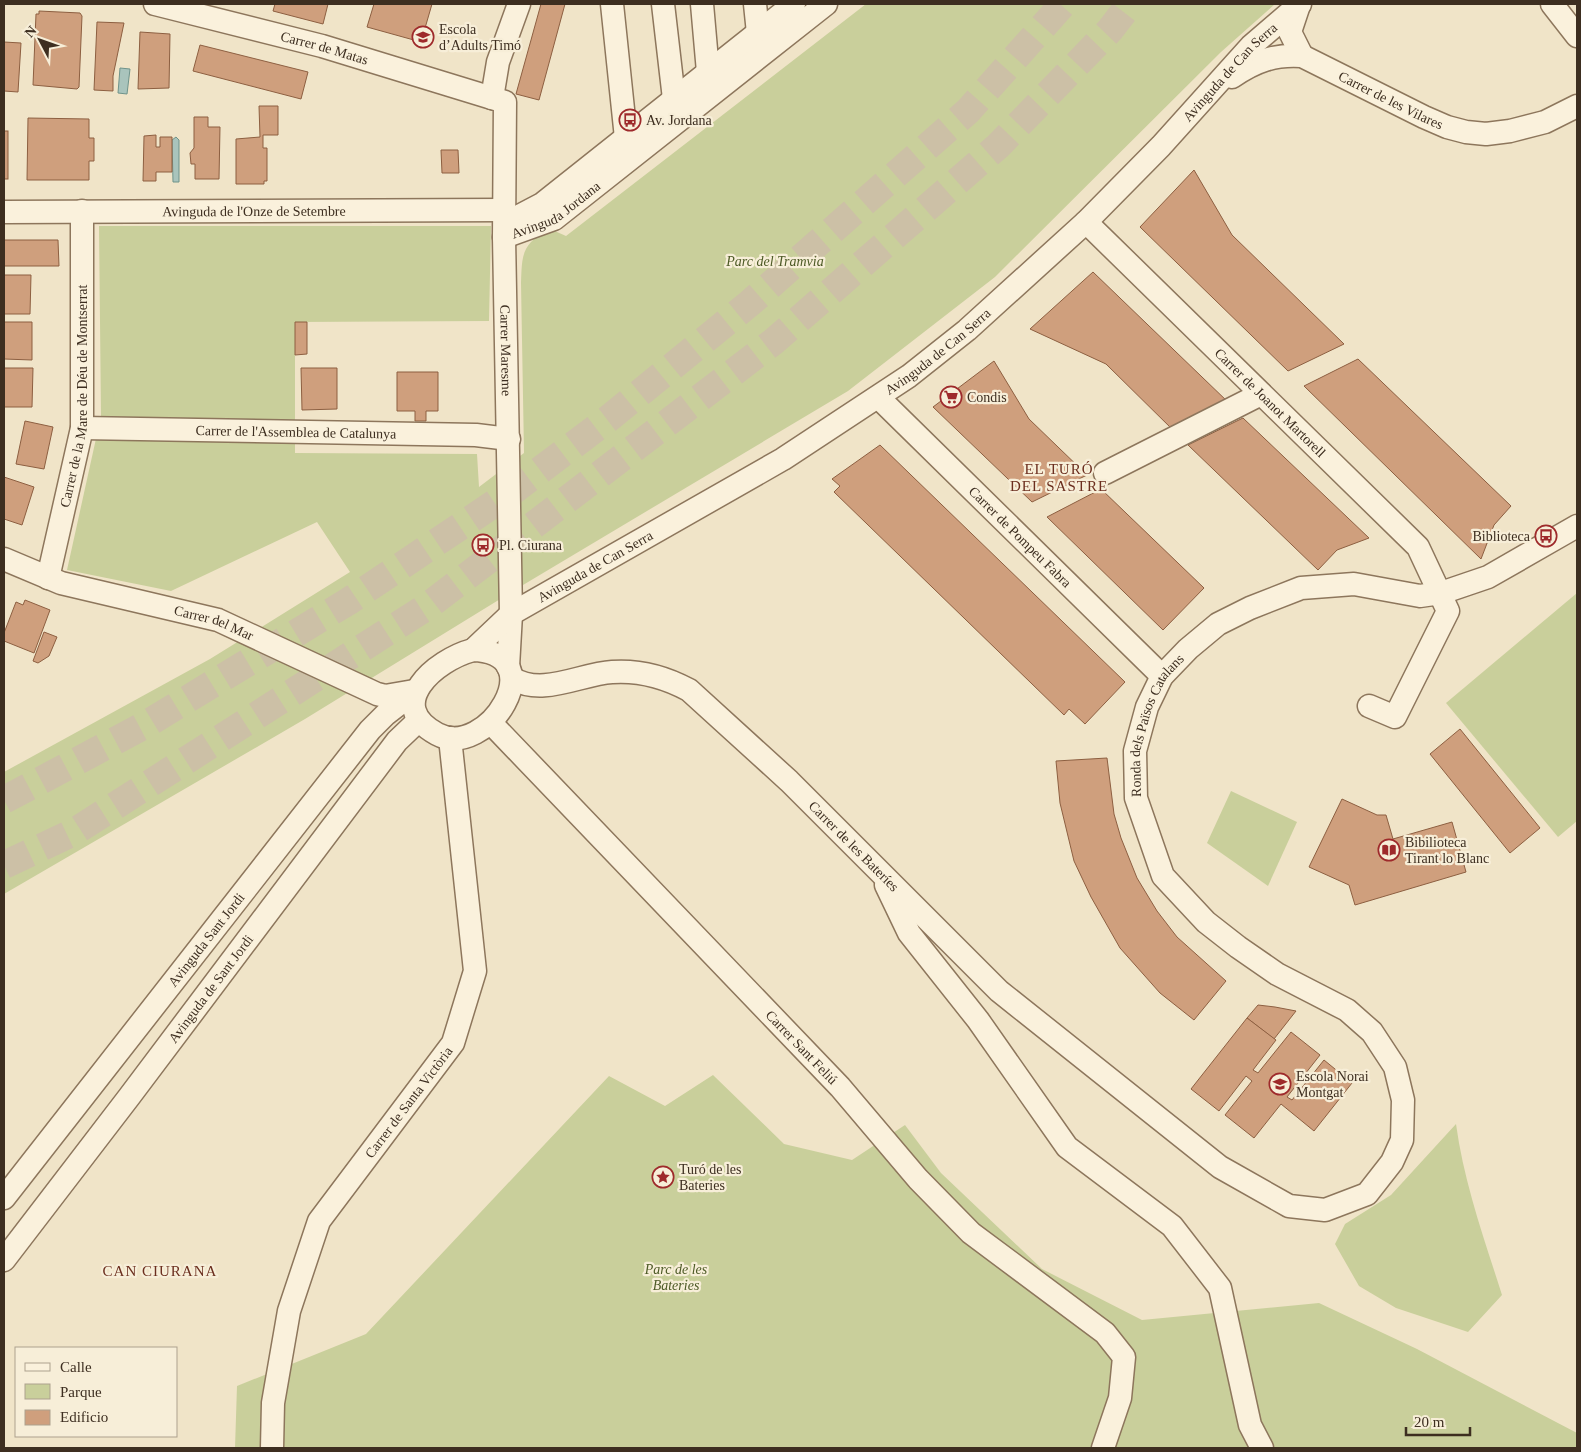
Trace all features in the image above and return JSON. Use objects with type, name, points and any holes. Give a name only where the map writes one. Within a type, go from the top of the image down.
[{"type":"street","name":"Carrer de Matas","points":[[155,4],[322,46],[492,98]]},
{"type":"street","points":[[492,98],[498,62],[519,4]]},
{"type":"street","points":[[612,4],[626,138]]},
{"type":"street","points":[[663,4],[674,99]]},
{"type":"street","points":[[702,4],[708,72]]},
{"type":"street","points":[[755,4],[758,33]]},
{"type":"street","name":"Avinguda Jordana","points":[[504,236],[521,215],[542,204],[794,4]]},
{"type":"street","name":"Avinguda Jordana","points":[[504,236],[554,219],[826,4]]},
{"type":"street","name":"Avinguda de Can Serra","points":[[1299,4],[1290,32],[1294,44],[1302,56]]},
{"type":"street","name":"Avinguda de Can Serra","points":[[510,614],[742,484],[878,398],[967,330],[1086,222],[1161,146],[1251,46],[1299,4]]},
{"type":"street","points":[[1552,4],[1577,36]]},
{"type":"street","name":"Carrer de les Vilares","points":[[1212,90],[1249,66],[1267,58],[1285,55],[1302,56],[1446,128],[1466,132],[1486,134],[1510,131],[1545,122],[1577,106]]},
{"type":"street","name":"Carrer Maresme","points":[[492,98],[505,102],[504,236],[509,439],[510,672]]},
{"type":"street","name":"Avinguda de l'Onze de Setembre","points":[[4,212],[504,210]]},
{"type":"street","name":"Carrer de la Mare de Déu de Montserrat","points":[[48,578],[82,428],[82,211]]},
{"type":"street","name":"Carrer de Joanot Martorell","points":[[1086,222],[1418,547],[1448,611],[1410,676],[1395,717],[1370,706]]},
{"type":"street","points":[[1105,473],[1262,394]]},
{"type":"street","name":"Carrer de Pompeu Fabra","points":[[878,398],[1162,676]]},
{"type":"street","name":"Carrer de l'Assemblea de Catalunya","points":[[82,428],[466,435],[509,439]]},
{"type":"street","name":"Ronda dels Països Catalans","points":[[1160,1119],[1220,1167],[1289,1206],[1325,1210],[1367,1194],[1392,1162],[1402,1140],[1403,1100],[1395,1067],[1372,1032],[1347,1010],[1277,974],[1238,947],[1206,922],[1163,876],[1136,798],[1135,751],[1147,707],[1162,676],[1188,649],[1218,624],[1250,608],[1301,588],[1354,584],[1420,596],[1441,593],[1488,577],[1577,526]]},
{"type":"street","name":"Carrer del Mar","points":[[4,558],[48,578],[218,620],[377,694],[385,696],[417,690]]},
{"type":"street","points":[[473,650],[495,655],[510,672],[506,702],[491,723],[472,733],[450,738],[430,730],[419,720],[414,702],[417,690],[430,673],[442,663],[454,656],[473,650],[510,614]]},
{"type":"street","name":"Carrer de les Bateríes","points":[[510,672],[532,686],[610,672],[651,674],[670,680],[689,690],[878,868],[999,991],[1160,1119]]},
{"type":"street","name":"Avinguda Sant Jordi","points":[[4,1198],[370,730],[386,714],[417,690]]},
{"type":"street","name":"Avinguda de Sant Jordi","points":[[4,1260],[129,1097],[396,740],[419,720]]},
{"type":"street","name":"Carrer Sant Feliú","points":[[491,723],[827,1072],[918,1179],[971,1233],[1105,1333],[1124,1357],[1120,1398],[1103,1448]]},
{"type":"street","name":"Carrer de Santa Victòria","points":[[272,1448],[273,1402],[289,1312],[319,1221],[453,1042],[475,970],[450,738]]},
{"type":"street","points":[[878,868],[909,933],[978,1020],[1067,1147],[1172,1226],[1220,1288],[1250,1425],[1262,1448]]},
{"type":"green space","name":"Parc del Tramvia","points":[[866,4],[1275,4],[1221,52],[995,277],[848,391],[518,588],[305,719],[4,894],[4,772],[210,659],[350,572],[317,522],[171,591],[67,570],[101,416],[99,226],[491,226],[489,321],[295,322],[295,453],[477,454],[479,487],[524,453],[521,283],[523,257],[528,245],[548,228],[566,236]]},
{"type":"green space","points":[[1577,593],[1577,821],[1558,837],[1446,703]]},
{"type":"green space","points":[[1231,791],[1297,822],[1268,886],[1207,843]]},
{"type":"green space","name":"Parc de les Bateries","points":[[713,1075],[784,1144],[852,1160],[905,1125],[941,1173],[1042,1269],[1142,1320],[1319,1303],[1417,1349],[1577,1433],[1577,1448],[235,1448],[237,1386],[366,1334],[609,1076],[665,1106]]},
{"type":"green space","points":[[1456,1124],[1469,1189],[1502,1295],[1468,1332],[1396,1308],[1359,1286],[1335,1244],[1345,1224],[1391,1195]]},
{"type":"water","points":[[120,68],[130,69],[127,94],[118,93]]},
{"type":"water","points":[[176,137],[179,140],[179,182],[173,182],[172,140]]},
{"type":"building","points":[[275,4],[328,4],[323,24],[273,11]]},
{"type":"building","points":[[374,4],[432,4],[421,42],[367,27]]},
{"type":"building","points":[[541,4],[565,4],[539,100],[516,94]]},
{"type":"building","points":[[39,11],[80,13],[82,16],[79,87],[77,89],[33,85],[36,14],[39,14]]},
{"type":"building","points":[[97,22],[124,23],[113,76],[113,91],[94,90]]},
{"type":"building","points":[[140,32],[170,34],[169,88],[138,89]]},
{"type":"building","points":[[4,42],[21,43],[18,92],[4,91]]},
{"type":"building","points":[[200,45],[308,72],[301,99],[193,71]]},
{"type":"building","points":[[259,106],[278,106],[278,135],[263,135],[263,148],[267,148],[267,181],[264,181],[264,184],[236,184],[236,139],[260,137]]},
{"type":"building","points":[[194,117],[208,117],[208,127],[220,127],[219,179],[195,179],[195,164],[191,164],[190,153],[194,148]]},
{"type":"building","points":[[28,118],[89,119],[89,138],[94,138],[94,161],[89,161],[89,180],[27,180]]},
{"type":"building","points":[[4,131],[8,131],[8,179],[4,179]]},
{"type":"building","points":[[156,135],[156,147],[160,147],[160,137],[172,137],[172,172],[156,172],[156,181],[143,181],[144,136]]},
{"type":"building","points":[[441,150],[458,150],[459,173],[442,173]]},
{"type":"building","points":[[1194,170],[1232,235],[1344,344],[1288,371],[1140,227]]},
{"type":"building","points":[[4,240],[58,240],[59,266],[4,266]]},
{"type":"building","points":[[1093,272],[1229,403],[1174,431],[1106,364],[1030,329]]},
{"type":"building","points":[[4,275],[31,275],[30,314],[4,314]]},
{"type":"building","points":[[4,322],[32,322],[32,360],[4,359]]},
{"type":"building","points":[[295,322],[307,322],[307,354],[295,355]]},
{"type":"building","points":[[1358,359],[1511,506],[1494,525],[1481,559],[1304,386]]},
{"type":"building","points":[[994,361],[1029,419],[1087,475],[1032,502],[933,407]]},
{"type":"building","points":[[4,368],[33,368],[32,407],[4,407]]},
{"type":"building","points":[[301,368],[337,368],[337,409],[302,410]]},
{"type":"building","points":[[397,372],[438,372],[438,411],[426,411],[426,421],[415,421],[415,411],[397,411]]},
{"type":"building","points":[[1243,418],[1369,538],[1337,550],[1318,570],[1188,445]]},
{"type":"building","points":[[25,421],[53,427],[44,469],[16,464]]},
{"type":"building","points":[[880,445],[1125,682],[1085,724],[1069,709],[1064,715],[834,492],[840,486],[832,479]]},
{"type":"building","points":[[4,477],[34,487],[22,525],[4,519]]},
{"type":"building","points":[[1101,489],[1204,588],[1163,630],[1047,517]]},
{"type":"building","points":[[25,600],[50,610],[34,653],[4,641],[4,633],[16,602],[23,605]]},
{"type":"building","points":[[44,632],[57,637],[49,656],[38,663],[33,661]]},
{"type":"building","points":[[1460,729],[1540,828],[1510,853],[1430,754]]},
{"type":"building","points":[[1107,758],[1114,814],[1121,838],[1137,878],[1157,911],[1177,937],[1226,981],[1194,1020],[1160,993],[1120,948],[1091,897],[1074,861],[1060,803],[1056,761]]},
{"type":"building","name":"Bibilioteca Tirant lo Blanc","points":[[1342,799],[1377,815],[1386,815],[1393,839],[1452,822],[1466,872],[1355,905],[1349,885],[1309,867]]},
{"type":"building","points":[[1258,1005],[1296,1011],[1274,1039],[1247,1018]]},
{"type":"building","points":[[1247,1018],[1276,1040],[1253,1070],[1258,1073],[1291,1032],[1320,1055],[1287,1097],[1292,1100],[1324,1060],[1352,1083],[1314,1131],[1281,1104],[1254,1138],[1225,1115],[1252,1081],[1246,1076],[1219,1111],[1191,1089]]},
{"type":"tunnel","points":[[4,800],[145,725],[349,601],[510,493],[608,419],[750,303],[968,111],[1063,4]]},
{"type":"tunnel","points":[[4,865],[74,832],[428,606],[773,342],[998,146],[1110,30],[1130,4]]},
{"type":"place","name":"Escola d’Adults Timó","points":[[423,37]]},
{"type":"place","name":"Av. Jordana","points":[[630,120]]},
{"type":"place","name":"Condis","points":[[951,397]]},
{"type":"place","name":"Biblioteca","points":[[1546,536]]},
{"type":"place","name":"Pl. Ciurana","points":[[483,545]]},
{"type":"place","name":"Bibilioteca Tirant lo Blanc","points":[[1389,850]]},
{"type":"place","name":"Escola Norai Montgat","points":[[1280,1084]]},
{"type":"place","name":"Turó de les Bateries","points":[[663,1177]]},
{"type":"district","name":"EL TURÓ DEL SASTRE","points":[[1059,478]]},
{"type":"district","name":"CAN CIURANA","points":[[160,1271]]}]
